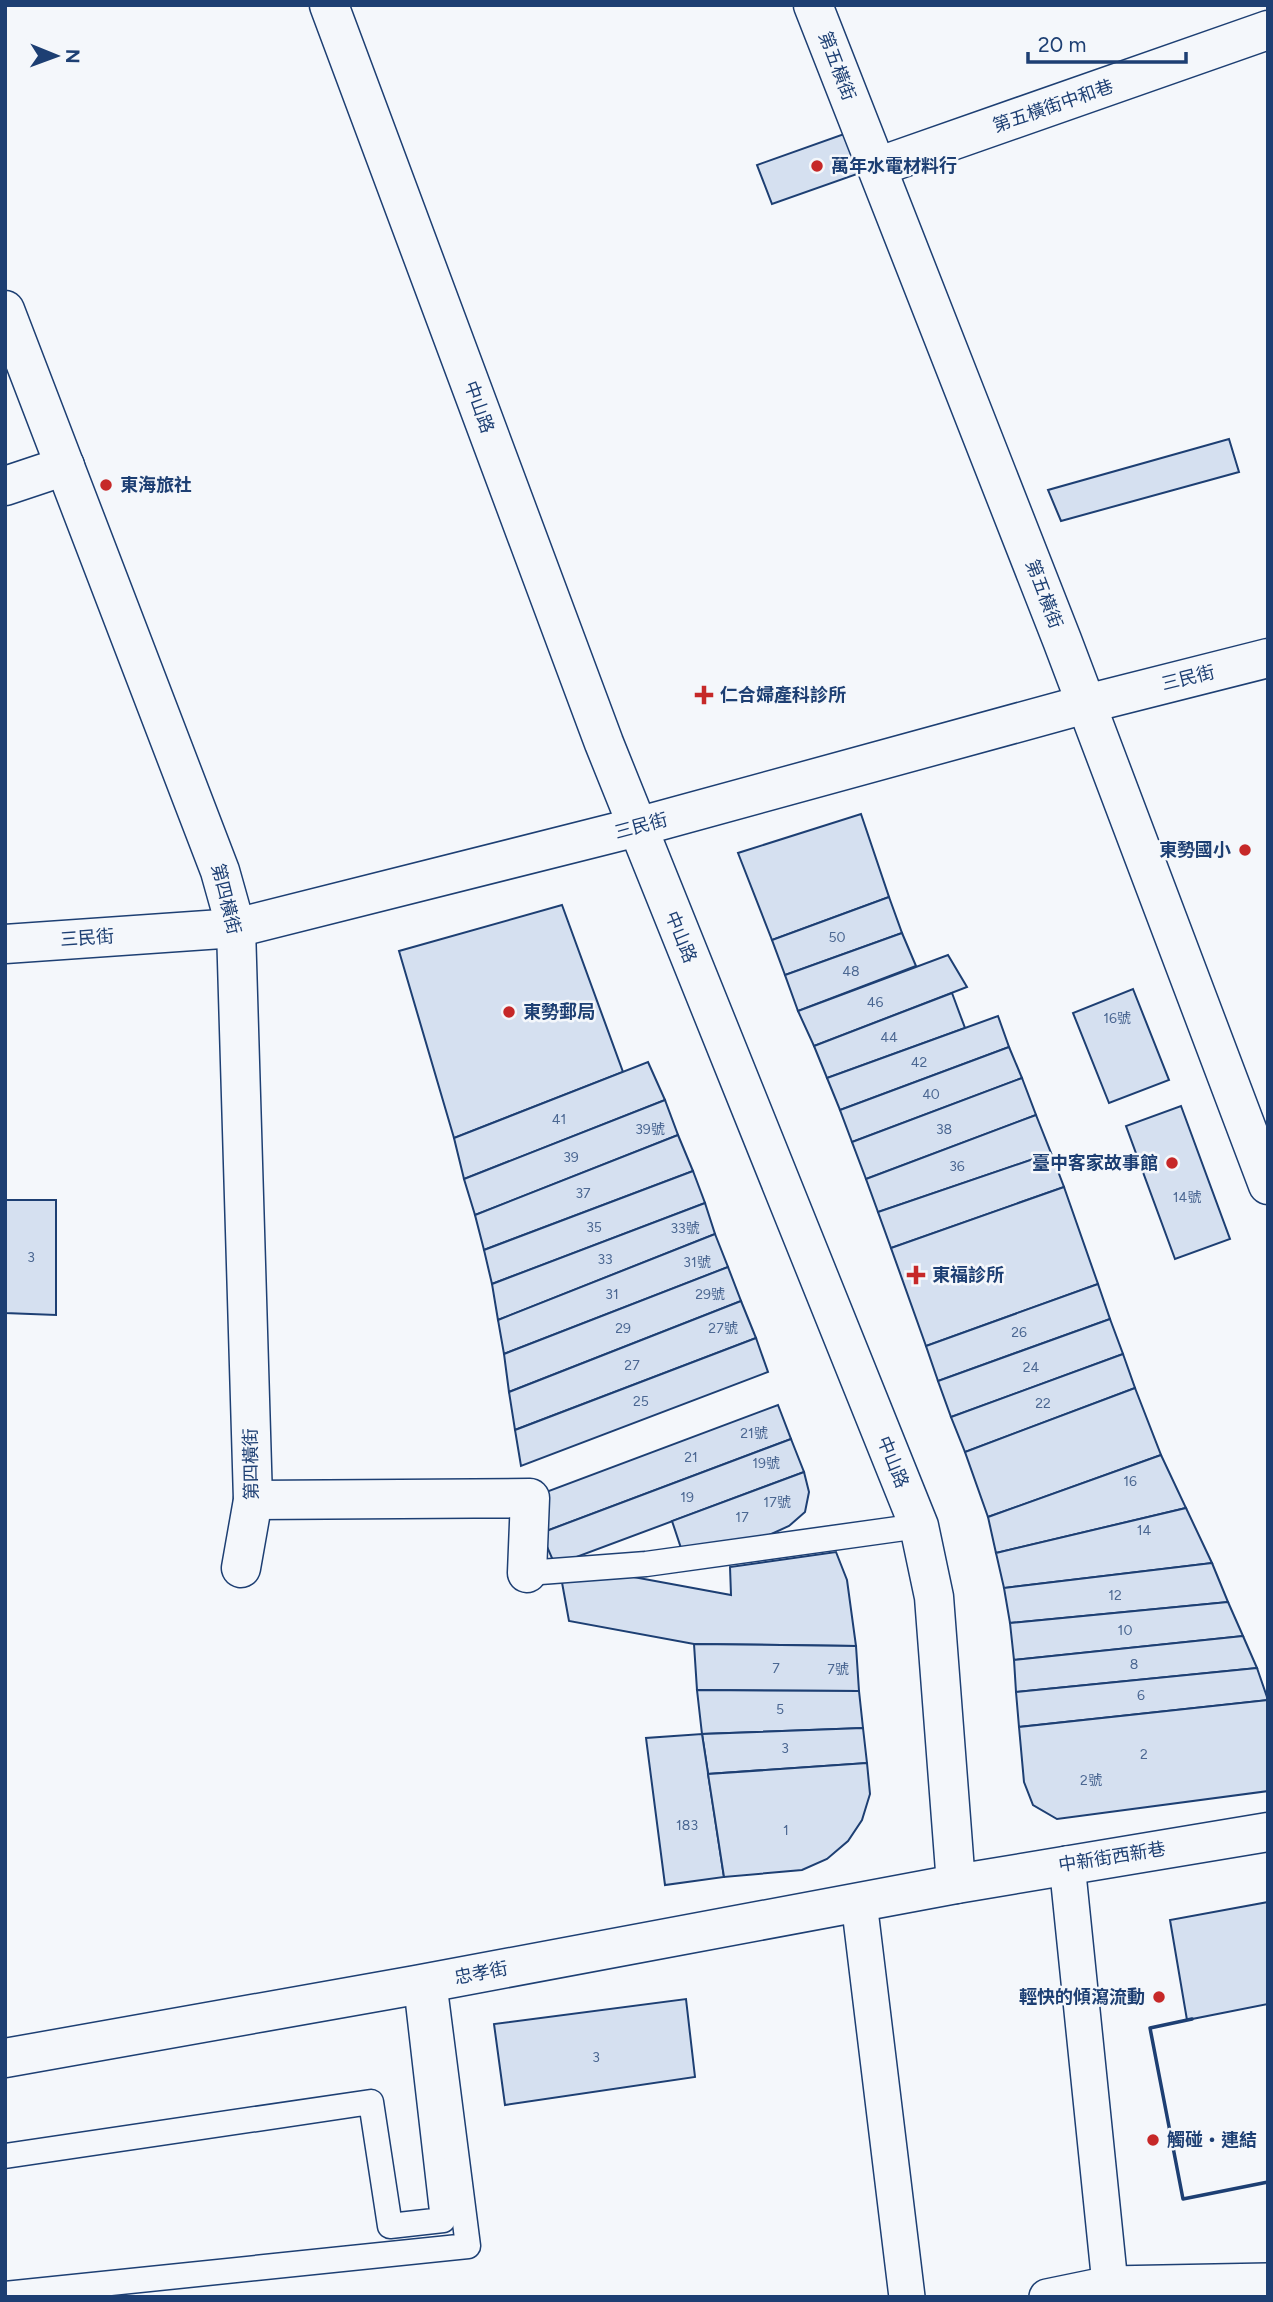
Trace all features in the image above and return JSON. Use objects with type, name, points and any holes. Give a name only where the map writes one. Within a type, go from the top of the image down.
[{"type":"street","name":"中山路","points":[[329,5],[604,743],[919,1526],[934,1597],[956,1884]]},
{"type":"street","name":"第五橫街","points":[[813,5],[1086,704],[1268,1185]]},
{"type":"street","name":"第五橫街中和巷","points":[[877,167],[1268,30]]},
{"type":"street","name":"第四橫街","points":[[5,310],[220,871],[236,928],[253,1500],[241,1568]]},
{"type":"street","points":[[5,486],[65,466]]},
{"type":"street","name":"三民街","points":[[5,944],[236,928],[637,827],[1086,704],[1268,658]]},
{"type":"street","points":[[253,1500],[530,1498],[527,1573]]},
{"type":"street","name":"中新街西新巷","points":[[956,1884],[1268,1832]]},
{"type":"street","points":[[1067,1864],[1110,2284]]},
{"type":"street","name":"忠孝街","points":[[5,2059],[956,1884]]},
{"type":"street","points":[[859,1902],[907,2297]]},
{"type":"street","points":[[1047,2297],[1110,2284],[1268,2281]]},
{"type":"lane","points":[[527,1573],[646,1564],[919,1526]]},
{"type":"lane","points":[[5,2156],[371,2102],[390,2226],[443,2220],[425,1983]]},
{"type":"lane","points":[[5,2294],[468,2246],[425,1983]]},
{"type":"building","name":"萬年水電材料行","points":[[861,128],[877,167],[772,204],[757,165]]},
{"type":"building","points":[[1229,439],[1239,472],[1061,521],[1048,490]]},
{"type":"building","points":[[861,814],[889,897],[772,940],[738,853]]},
{"type":"building","points":[[889,897],[902,933],[785,975],[772,940]]},
{"type":"building","name":"東勢郵局","points":[[562,905],[623,1072],[454,1138],[399,951]]},
{"type":"building","points":[[902,933],[916,966],[798,1011],[785,975]]},
{"type":"building","points":[[948,955],[967,987],[814,1046],[798,1011]]},
{"type":"building","points":[[1133,989],[1169,1080],[1109,1103],[1073,1013]]},
{"type":"building","points":[[952,993],[965,1028],[827,1078],[814,1046]]},
{"type":"building","points":[[998,1016],[1009,1047],[840,1110],[827,1078]]},
{"type":"building","points":[[1009,1047],[1022,1078],[852,1142],[840,1110]]},
{"type":"building","points":[[648,1062],[665,1100],[464,1179],[454,1138]]},
{"type":"building","points":[[1022,1078],[1036,1115],[866,1179],[852,1142]]},
{"type":"building","points":[[665,1100],[678,1135],[475,1215],[464,1179]]},
{"type":"building","points":[[1181,1106],[1230,1239],[1175,1259],[1126,1126]]},
{"type":"building","points":[[1036,1115],[1051,1153],[878,1212],[866,1179]]},
{"type":"building","points":[[678,1135],[693,1171],[484,1250],[475,1215]]},
{"type":"building","points":[[1051,1153],[1064,1187],[891,1248],[878,1212]]},
{"type":"building","points":[[693,1171],[705,1203],[492,1284],[484,1250]]},
{"type":"building","points":[[1064,1187],[1098,1284],[926,1346],[891,1248]]},
{"type":"building","points":[[5,1200],[56,1200],[56,1315],[5,1313]]},
{"type":"building","points":[[705,1203],[715,1234],[498,1320],[492,1284]]},
{"type":"building","points":[[715,1234],[728,1267],[504,1354],[498,1320]]},
{"type":"building","points":[[728,1267],[741,1301],[509,1392],[504,1354]]},
{"type":"building","points":[[1098,1284],[1110,1319],[938,1381],[926,1346]]},
{"type":"building","points":[[741,1301],[756,1338],[515,1430],[509,1392]]},
{"type":"building","points":[[1110,1319],[1123,1354],[951,1417],[938,1381]]},
{"type":"building","points":[[756,1338],[768,1372],[521,1466],[515,1430]]},
{"type":"building","points":[[1123,1354],[1135,1388],[965,1452],[951,1417]]},
{"type":"building","points":[[1135,1388],[1161,1455],[988,1517],[965,1452]]},
{"type":"building","points":[[778,1405],[791,1439],[541,1533],[530,1498]]},
{"type":"building","points":[[791,1439],[804,1472],[555,1565],[541,1533]]},
{"type":"building","points":[[1161,1455],[1186,1508],[996,1553],[988,1517]]},
{"type":"building","points":[[804,1472],[809,1492],[805,1512],[789,1526],[767,1536],[682,1551],[672,1521]]},
{"type":"building","points":[[1186,1508],[1212,1563],[1004,1588],[996,1553]]},
{"type":"building","points":[[836,1552],[847,1580],[856,1646],[694,1644],[569,1621],[561,1577],[601,1571],[731,1595],[730,1567]]},
{"type":"building","points":[[1212,1563],[1228,1602],[1010,1623],[1004,1588]]},
{"type":"building","points":[[1228,1602],[1243,1636],[1014,1660],[1010,1623]]},
{"type":"building","points":[[1243,1636],[1257,1668],[1016,1692],[1014,1660]]},
{"type":"building","points":[[694,1644],[856,1646],[859,1691],[697,1690]]},
{"type":"building","points":[[1257,1668],[1268,1700],[1019,1727],[1016,1692]]},
{"type":"building","points":[[697,1690],[859,1691],[863,1728],[702,1734]]},
{"type":"building","points":[[1268,1700],[1268,1791],[1057,1819],[1033,1805],[1024,1782],[1019,1727]]},
{"type":"building","points":[[863,1728],[867,1763],[708,1774],[702,1734]]},
{"type":"building","points":[[702,1734],[724,1877],[665,1885],[646,1738]]},
{"type":"building","points":[[867,1763],[870,1794],[862,1820],[848,1841],[827,1859],[802,1870],[724,1877],[708,1774]]},
{"type":"building","points":[[1268,1902],[1268,2004],[1187,2020],[1170,1920]]},
{"type":"building","points":[[686,1999],[695,2077],[505,2105],[494,2024]]},
{"type":"wall","points":[[1192,2019],[1150,2028],[1183,2199],[1268,2182]]},
{"type":"place","name":"萬年水電材料行","points":[[817,166]]},
{"type":"place","name":"東海旅社","points":[[106,485]]},
{"type":"place","name":"仁合婦產科診所","points":[[704,695]]},
{"type":"place","name":"東勢國小","points":[[1245,850]]},
{"type":"place","name":"東勢郵局","points":[[509,1012]]},
{"type":"place","name":"臺中客家故事館","points":[[1172,1163]]},
{"type":"place","name":"東福診所","points":[[916,1275]]},
{"type":"place","name":"輕快的傾瀉流動","points":[[1159,1997]]},
{"type":"place","name":"觸碰‧連結","points":[[1153,2140]]}]
